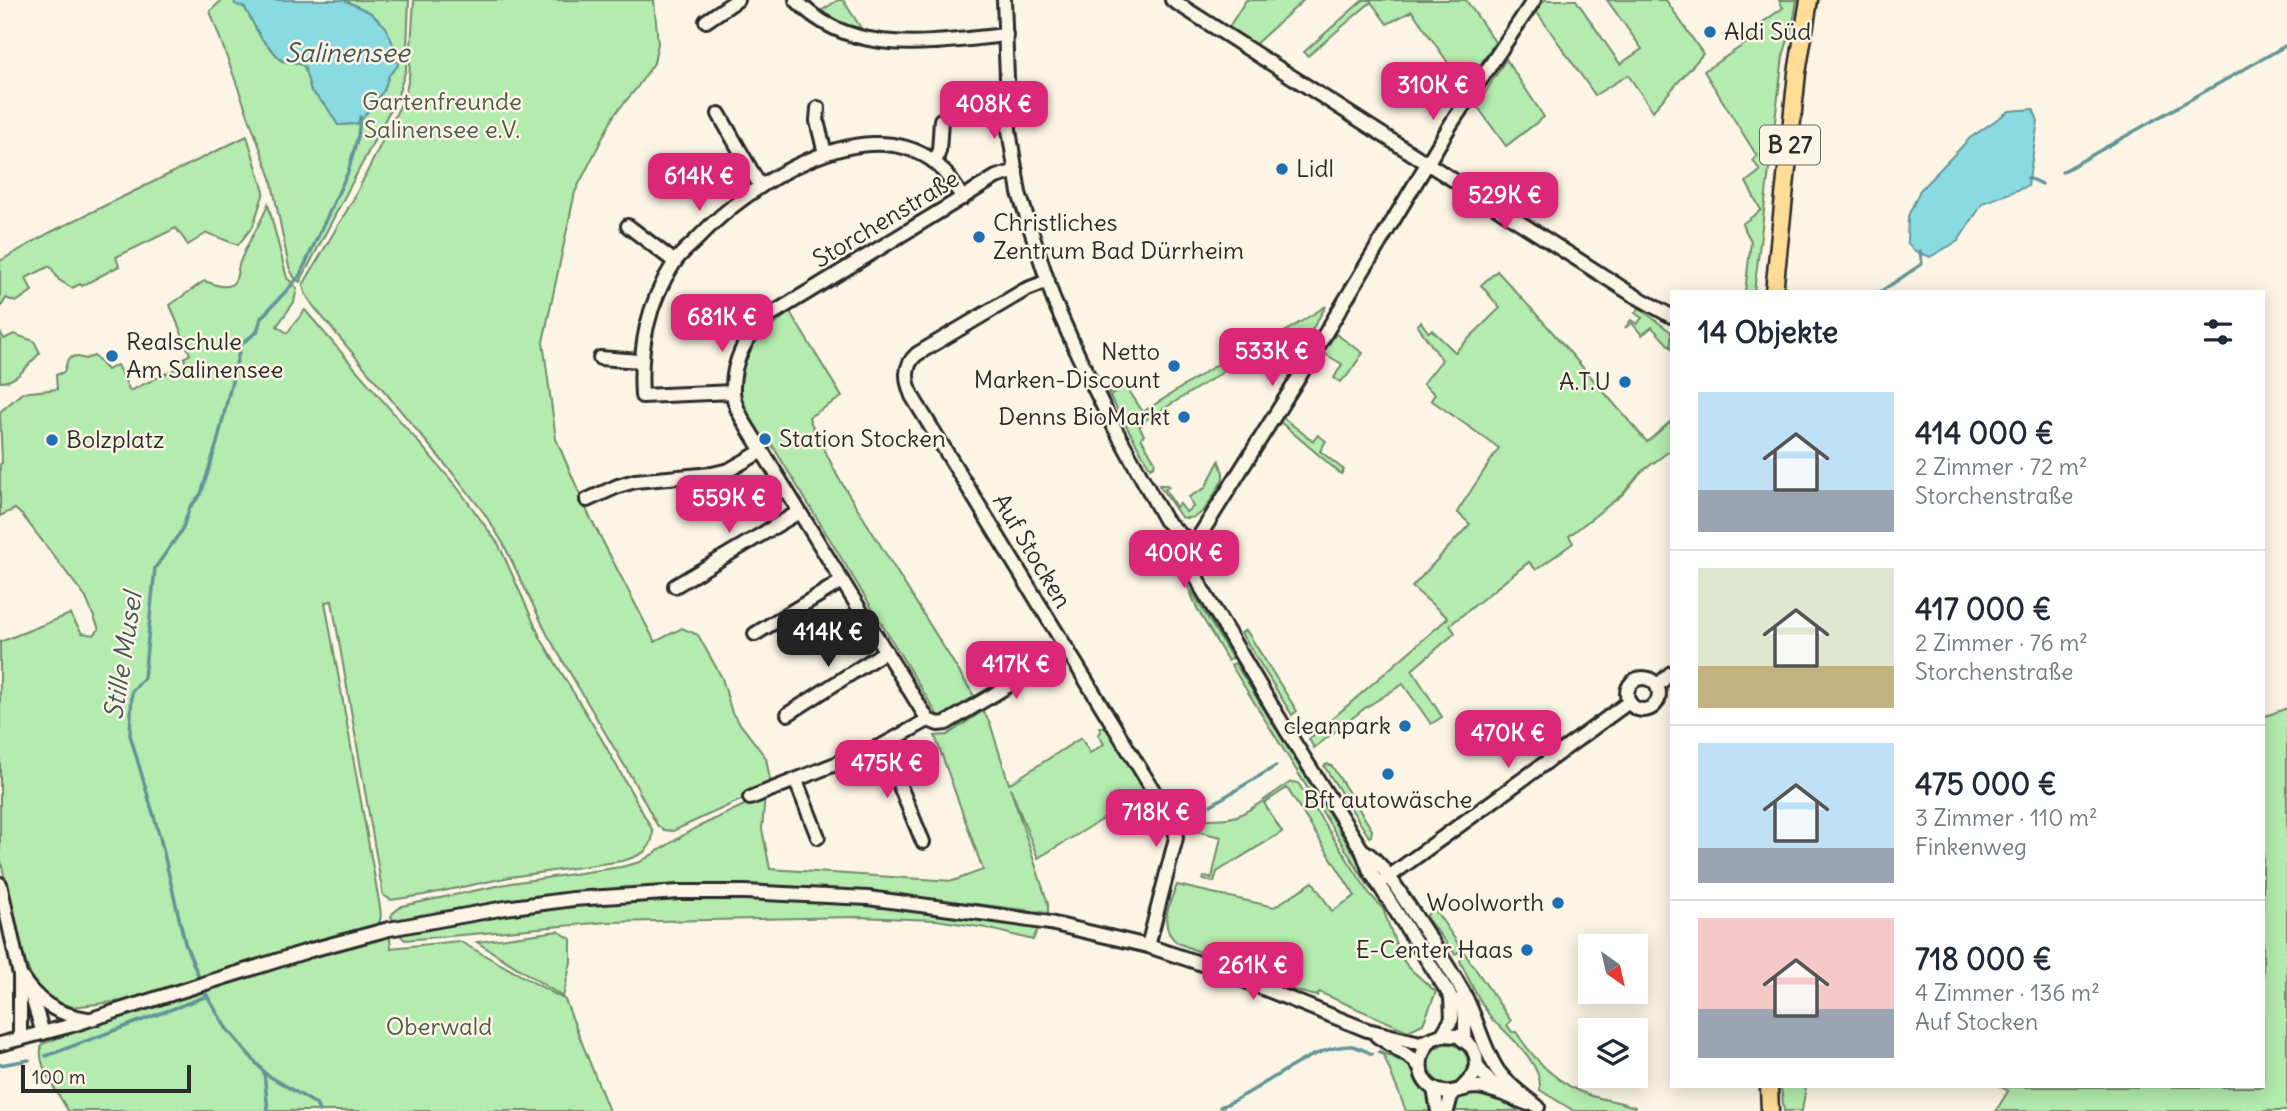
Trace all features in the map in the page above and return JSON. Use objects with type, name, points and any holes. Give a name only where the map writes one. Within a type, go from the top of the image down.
[{"type":"main road","name":"B 27","points":[[1774,290],[1797,73],[1809,0]]},
{"type":"main road","points":[[1769,1088],[1770,1111]]},
{"type":"street","points":[[706,21],[737,0]]},
{"type":"street","points":[[796,0],[817,20],[853,37],[871,41],[901,43],[1006,35]]},
{"type":"street","points":[[1004,0],[1009,130],[1019,193],[1048,281],[1094,389],[1145,484],[1166,520],[1181,535],[1195,542]]},
{"type":"street","points":[[1172,0],[1394,140],[1427,164],[1670,315]]},
{"type":"street","points":[[0,1044],[389,929],[532,904],[679,892],[867,898],[1050,923],[1149,946],[1208,966],[1367,1030],[1412,1042],[1430,1041],[1442,1035],[1452,1020],[1451,997],[1373,857],[1362,850],[1202,589],[1194,567],[1192,550],[1427,164],[1534,0]]},
{"type":"street","points":[[818,108],[817,121],[825,153]]},
{"type":"street","points":[[719,114],[760,186]]},
{"type":"street","points":[[935,163],[939,152],[941,120]]},
{"type":"street","points":[[963,198],[935,163],[908,149],[881,145],[855,146],[825,153],[760,186],[718,217],[675,262],[656,300],[643,335],[640,361],[642,396],[733,392],[744,422],[928,720],[946,723],[1068,650]]},
{"type":"street","name":"Storchenstraße","points":[[733,392],[738,360],[756,326],[779,309],[996,177],[1016,170]]},
{"type":"street","points":[[628,226],[675,262]]},
{"type":"street","name":"Auf Stocken","points":[[1048,281],[1025,290],[917,354],[912,359],[906,375],[912,396],[1175,826],[1176,838],[1171,862],[1149,946]]},
{"type":"street","points":[[600,358],[640,361]]},
{"type":"street","points":[[587,500],[635,481],[729,470],[762,451]]},
{"type":"street","points":[[675,586],[799,512]]},
{"type":"street","points":[[755,634],[842,581]]},
{"type":"street","points":[[788,714],[886,651]]},
{"type":"street","points":[[1658,685],[1670,674]]},
{"type":"street","points":[[1645,677],[1658,685],[1660,695],[1653,707],[1642,710],[1629,702],[1628,687],[1635,680],[1645,677]]},
{"type":"street","points":[[1384,881],[1629,702]]},
{"type":"street","points":[[750,798],[883,745],[928,720]]},
{"type":"street","points":[[883,745],[923,842]]},
{"type":"street","points":[[796,781],[818,837]]},
{"type":"street","points":[[1384,881],[1455,978],[1497,1069],[1510,1084],[1541,1109]]},
{"type":"street","points":[[0,884],[20,975],[20,1039]]},
{"type":"street","points":[[20,975],[46,1006],[70,1016],[89,1019]]},
{"type":"street","points":[[1455,978],[1464,1008],[1465,1040]]},
{"type":"street","points":[[30,990],[43,1033]]},
{"type":"street","points":[[1367,1030],[1414,1060],[1426,1083],[1433,1089],[1456,1091],[1484,1088],[1541,1109]]},
{"type":"street","points":[[1442,1035],[1458,1036],[1465,1040],[1476,1056],[1477,1066],[1469,1083],[1456,1091],[1447,1111]]},
{"type":"street","points":[[1419,1066],[1420,1057],[1430,1041]]},
{"type":"street","points":[[1477,1066],[1499,1088],[1541,1109]]},
{"type":"street","points":[[1433,1089],[1438,1111]]},
{"type":"green space","points":[[222,0],[234,0],[245,8],[261,38],[282,61],[304,66],[311,91],[327,107],[338,125],[356,124],[384,90],[389,75],[371,13],[344,0],[409,0],[406,69],[398,95],[300,282],[289,267],[271,178],[210,11]]},
{"type":"green space","name":"Gartenfreunde Salinensee e.V.","points":[[414,0],[654,0],[658,43],[654,63],[614,115],[575,192],[543,342],[556,439],[588,513],[655,642],[682,628],[698,635],[722,678],[732,713],[766,758],[771,786],[673,831],[664,830],[657,825],[547,634],[503,543],[484,513],[305,293],[303,285],[353,200],[404,98],[409,78]]},
{"type":"green space","points":[[838,0],[843,0],[861,28],[843,24],[821,11]]},
{"type":"green space","points":[[1246,0],[1304,0],[1253,46],[1227,30]]},
{"type":"green space","points":[[1363,0],[1466,0],[1495,42],[1465,87],[1412,11],[1387,24],[1371,2],[1308,56],[1304,52]]},
{"type":"green space","points":[[1544,0],[1576,0],[1620,64],[1642,49],[1607,0],[1666,0],[1703,54],[1653,111],[1628,75],[1595,95],[1536,11]]},
{"type":"green space","points":[[1779,0],[1797,0],[1783,56],[1754,290],[1745,290],[1751,241],[1742,224],[1761,210],[1746,182],[1760,171],[1753,160],[1757,156],[1704,71],[1757,36],[1763,22],[1783,8]]},
{"type":"green space","points":[[1506,59],[1544,117],[1506,146],[1477,106]]},
{"type":"green space","points":[[247,136],[264,192],[253,226],[238,245],[207,233],[188,245],[176,228],[116,257],[119,266],[82,286],[80,284],[72,288],[59,280],[50,266],[26,278],[32,291],[16,302],[6,298],[0,309],[0,261],[49,233]]},
{"type":"green space","points":[[268,204],[287,278],[297,288],[294,302],[277,326],[287,333],[305,310],[457,487],[499,545],[541,639],[653,831],[651,843],[644,852],[622,861],[510,877],[391,900],[383,895],[332,601],[325,602],[380,907],[379,922],[376,926],[306,944],[122,1001],[72,1007],[49,1000],[34,983],[20,949],[0,857],[0,642],[70,614],[82,633],[94,635],[99,629],[86,598],[23,516],[15,509],[0,516],[0,412],[22,393],[57,389],[56,375],[64,372],[68,359],[75,356],[85,359],[94,356],[107,370],[117,365],[130,391],[186,364],[184,358],[190,354],[170,305],[204,281],[225,286],[233,283],[242,257]]},
{"type":"green space","points":[[1497,271],[1647,442],[1670,422],[1670,451],[1641,472],[1623,494],[1569,536],[1573,543],[1536,570],[1529,562],[1450,625],[1455,633],[1412,670],[1442,717],[1431,724],[1403,684],[1365,708],[1314,748],[1309,739],[1448,618],[1412,587],[1470,524],[1457,512],[1499,448],[1431,400],[1435,394],[1423,384],[1442,360],[1417,325],[1421,322],[1428,332],[1432,330],[1455,352],[1500,308],[1481,285]]},
{"type":"green space","points":[[1326,306],[1300,350],[1292,345],[1297,337],[1289,333],[1279,349],[1273,339]]},
{"type":"green space","points":[[1639,308],[1670,331],[1670,347],[1652,327],[1642,335],[1632,323],[1625,328],[1631,320],[1637,324],[1642,318],[1635,313]]},
{"type":"green space","points":[[790,312],[842,397],[809,417],[811,423],[838,477],[976,699],[946,718],[938,716],[766,435],[760,438],[742,411],[738,387],[741,370],[756,339]]},
{"type":"green space","points":[[0,332],[4,339],[14,334],[34,341],[40,353],[17,376],[0,382]]},
{"type":"green space","points":[[1336,334],[1363,353],[1340,382],[1334,378],[1342,364],[1323,353]]},
{"type":"green space","points":[[1238,351],[1244,359],[1139,426],[1144,435],[1141,438],[1155,462],[1150,468],[1104,386],[1112,395],[1126,386],[1143,412]]},
{"type":"green space","points":[[1282,417],[1313,441],[1318,435],[1326,441],[1320,451],[1344,470],[1341,474],[1279,421]]},
{"type":"green space","points":[[1219,461],[1223,479],[1207,507],[1196,516],[1181,517],[1159,485],[1169,487],[1165,489],[1176,507],[1180,504],[1186,512],[1193,507],[1189,497],[1205,488]]},
{"type":"green space","points":[[1163,531],[1176,548],[1186,582],[1232,658],[1228,661],[1198,610]]},
{"type":"green space","points":[[1246,630],[1297,711],[1292,715],[1241,633]]},
{"type":"green space","points":[[1235,663],[1383,901],[1369,887],[1231,665]]},
{"type":"green space","points":[[2287,708],[2287,1111],[1996,1111],[2008,1091],[2003,1088],[2265,1088],[2265,716]]},
{"type":"green space","points":[[983,711],[990,723],[1009,784],[1081,738],[1090,753],[1104,744],[1098,734],[1101,732],[1099,727],[1109,727],[1148,792],[1038,858],[1010,787],[1048,904],[1048,913],[898,895],[747,885],[702,885],[570,895],[394,921],[391,917],[402,906],[511,883],[640,862],[692,830],[765,795],[762,829],[770,869],[953,881],[983,870],[935,736],[947,735]]},
{"type":"green space","points":[[1324,766],[1332,766],[1372,830],[1371,836],[1369,837]]},
{"type":"green space","points":[[1291,782],[1298,783],[1369,893],[1383,909],[1400,955],[1408,967],[1436,992],[1423,1024],[1408,1031],[1319,992],[1317,996],[1289,989],[1178,943],[1168,930],[1167,916],[1177,885],[1274,907],[1313,882],[1332,911],[1355,896],[1287,788],[1264,803],[1282,832],[1217,872],[1214,882],[1203,880],[1204,877],[1212,878],[1221,837],[1191,830],[1196,821],[1239,815]]},
{"type":"green space","points":[[692,894],[881,900],[1038,928],[1033,940],[986,928],[937,920],[856,917],[607,922],[405,940],[401,936],[405,931],[518,910]]},
{"type":"green space","points":[[1433,907],[1511,1021],[1507,1025],[1512,1032],[1516,1032],[1539,1062],[1568,1085],[1592,1096],[1635,1107],[1633,1111],[1574,1111],[1540,1090],[1540,1081],[1528,1057],[1493,1021],[1460,961],[1462,958],[1458,952],[1455,954],[1426,917]]},
{"type":"green space","name":"Oberwald","points":[[389,929],[391,948],[459,941],[565,1000],[609,1111],[68,1111],[45,1069],[42,1044],[200,984]]},
{"type":"green space","points":[[558,931],[571,939],[571,962],[563,997],[477,942]]},
{"type":"green space","points":[[1448,1044],[1456,1045],[1462,1050],[1467,1056],[1467,1072],[1462,1078],[1456,1083],[1448,1084],[1440,1083],[1434,1078],[1429,1072],[1428,1064],[1429,1056],[1434,1050],[1440,1045]]},
{"type":"green space","points":[[1379,1051],[1403,1062],[1405,1059],[1407,1061],[1417,1081],[1430,1097],[1432,1111],[1406,1111],[1384,1056]]},
{"type":"green space","points":[[1781,1088],[1806,1088],[1802,1111],[1784,1111]]},
{"type":"green space","points":[[1474,1092],[1498,1099],[1518,1111],[1451,1111],[1460,1098]]},
{"type":"water","name":"Salinensee","points":[[234,0],[344,0],[371,13],[386,27],[395,49],[398,66],[389,75],[384,90],[362,119],[356,124],[338,125],[327,107],[311,91],[304,66],[282,61],[261,38],[245,8],[235,4]]},
{"type":"water","points":[[2033,109],[2038,121],[2028,186],[1983,203],[1958,241],[1930,257],[1913,250],[1907,242],[1908,216],[1920,190],[1970,138],[2009,111]]},
{"type":"waterway","points":[[2062,172],[2287,45]]},
{"type":"waterway","name":"Stille Musel","points":[[198,975],[185,943],[160,837],[130,735],[132,691],[144,678],[155,568],[182,530],[190,507],[201,494],[217,443],[241,344],[257,332],[261,318],[299,277],[348,172],[360,117]]},
{"type":"waterway","points":[[2028,178],[2042,184]]},
{"type":"waterway","points":[[1883,290],[1922,264],[1920,251]]},
{"type":"waterway","points":[[1211,805],[1276,766]]},
{"type":"waterway","name":"Stille Musel","points":[[205,992],[226,1028],[264,1072],[268,1111]]},
{"type":"waterway","points":[[46,1056],[207,996]]},
{"type":"waterway","points":[[1220,1107],[1302,1061],[1336,1047],[1352,1046],[1372,1054]]},
{"type":"waterway","points":[[0,1065],[29,1060]]},
{"type":"waterway","points":[[264,1073],[316,1104],[319,1111]]},
{"type":"place","name":"Aldi Süd","points":[[1710,32]]},
{"type":"place","name":"Lidl","points":[[1282,169]]},
{"type":"place","name":"Christliches Zentrum Bad Dürrheim","points":[[979,237]]},
{"type":"place","name":"Realschule Am Salinensee","points":[[112,356]]},
{"type":"place","name":"Netto Marken-Discount","points":[[1174,366]]},
{"type":"place","name":"A.T.U","points":[[1625,382]]},
{"type":"place","name":"Denns BioMarkt","points":[[1184,417]]},
{"type":"place","name":"Station Stocken","points":[[765,439]]},
{"type":"place","name":"Bolzplatz","points":[[52,440]]},
{"type":"place","name":"cleanpark","points":[[1405,726]]},
{"type":"place","name":"Bft autowäsche","points":[[1388,774]]},
{"type":"place","name":"Woolworth","points":[[1558,903]]},
{"type":"place","name":"E-Center Haas","points":[[1527,950]]}]
